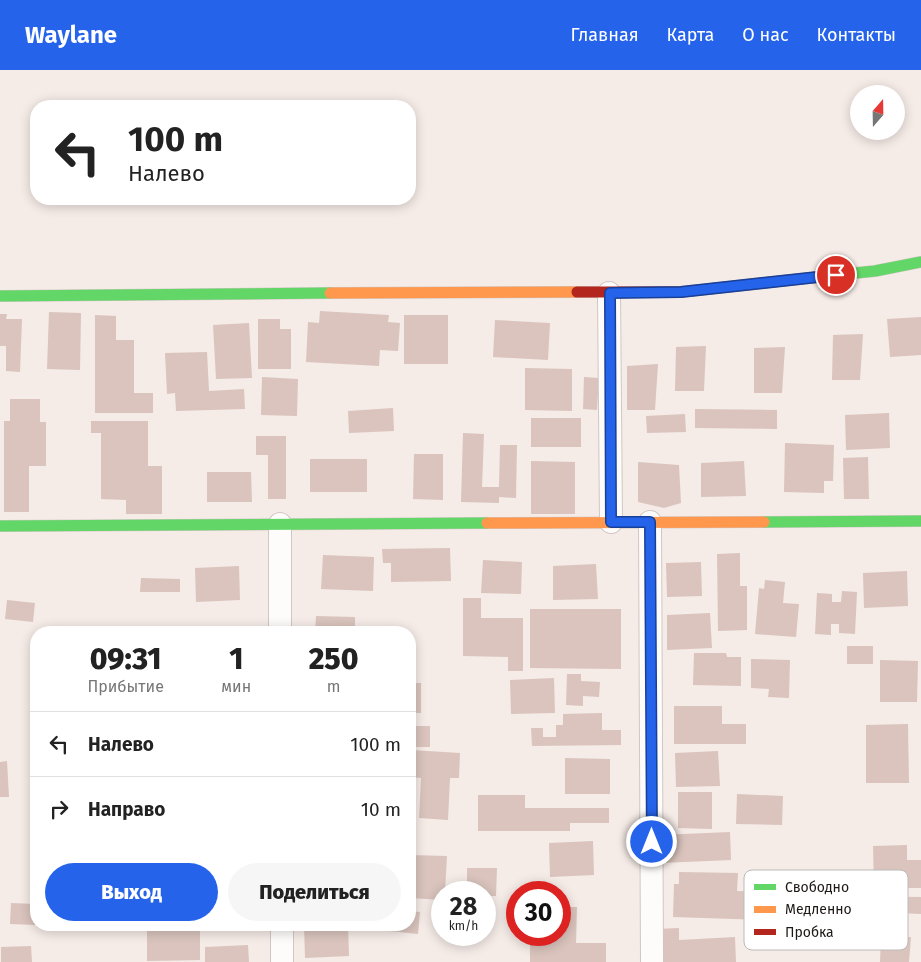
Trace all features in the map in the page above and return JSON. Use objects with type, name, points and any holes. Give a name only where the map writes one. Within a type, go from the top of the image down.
[{"type":"street","points":[[0,296],[681,292],[875,271],[921,262]]},
{"type":"street","points":[[610,293],[611,522]]},
{"type":"street","points":[[0,526],[921,521]]},
{"type":"street","points":[[650,522],[652,962]]},
{"type":"street","points":[[280,524],[280,626]]},
{"type":"street","points":[[282,931],[282,962]]},
{"type":"building","points":[[320,311],[389,315],[388,322],[400,323],[398,351],[380,350],[379,366],[306,362],[308,322],[319,323]]},
{"type":"building","points":[[49,312],[81,313],[80,370],[47,369]]},
{"type":"building","points":[[0,314],[7,314],[6,319],[22,319],[20,372],[6,371],[6,346],[0,346]]},
{"type":"building","points":[[95,315],[116,316],[116,340],[134,340],[134,393],[153,393],[153,413],[95,413]]},
{"type":"building","points":[[404,315],[448,315],[448,364],[404,364]]},
{"type":"building","points":[[921,317],[921,355],[890,357],[887,319]]},
{"type":"building","points":[[258,319],[280,319],[280,329],[291,329],[291,369],[258,369]]},
{"type":"building","points":[[495,320],[550,323],[548,360],[493,357]]},
{"type":"building","points":[[249,323],[252,378],[216,379],[213,325]]},
{"type":"building","points":[[863,334],[860,380],[832,380],[833,335]]},
{"type":"building","points":[[706,346],[704,391],[675,391],[676,347]]},
{"type":"building","points":[[785,347],[782,393],[754,393],[754,348]]},
{"type":"building","points":[[207,352],[209,391],[244,389],[245,409],[176,411],[175,393],[167,394],[165,353]]},
{"type":"building","points":[[658,364],[655,410],[627,410],[627,366]]},
{"type":"building","points":[[525,368],[572,369],[572,411],[525,410]]},
{"type":"building","points":[[262,377],[298,379],[297,416],[261,415]]},
{"type":"building","points":[[584,377],[599,378],[597,410],[583,409]]},
{"type":"building","points":[[10,399],[40,399],[40,422],[46,422],[46,466],[29,466],[29,512],[4,512],[4,421],[10,421]]},
{"type":"building","points":[[393,408],[394,431],[349,433],[348,411]]},
{"type":"building","points":[[695,409],[777,410],[777,429],[695,428]]},
{"type":"building","points":[[889,413],[890,448],[846,450],[845,415]]},
{"type":"building","points":[[685,414],[686,432],[647,433],[646,416]]},
{"type":"building","points":[[531,418],[581,418],[581,447],[531,447]]},
{"type":"building","points":[[91,421],[148,421],[148,466],[162,466],[162,514],[126,514],[126,500],[101,499],[101,433],[91,433]]},
{"type":"building","points":[[463,433],[484,434],[482,487],[499,487],[500,445],[517,445],[516,498],[499,497],[499,503],[461,502]]},
{"type":"building","points":[[256,436],[286,436],[286,499],[268,499],[268,455],[256,455]]},
{"type":"building","points":[[785,443],[834,445],[833,481],[824,481],[824,493],[784,492]]},
{"type":"building","points":[[414,454],[443,454],[443,500],[413,499]]},
{"type":"building","points":[[868,457],[869,499],[844,499],[843,458]]},
{"type":"building","points":[[310,459],[367,459],[367,492],[310,492]]},
{"type":"building","points":[[531,461],[575,462],[575,514],[531,514]]},
{"type":"building","points":[[744,461],[746,496],[701,497],[701,463]]},
{"type":"building","points":[[638,462],[679,465],[681,503],[664,508],[638,502]]},
{"type":"building","points":[[207,472],[251,472],[252,502],[207,502]]},
{"type":"building","points":[[450,548],[451,581],[391,582],[391,563],[383,563],[382,549]]},
{"type":"building","points":[[740,553],[740,586],[747,586],[747,630],[718,631],[717,554]]},
{"type":"building","points":[[323,555],[374,557],[373,591],[321,589]]},
{"type":"building","points":[[483,560],[522,562],[521,594],[481,593]]},
{"type":"building","points":[[701,562],[702,596],[667,597],[666,563]]},
{"type":"building","points":[[596,564],[598,599],[553,600],[553,566]]},
{"type":"building","points":[[239,566],[240,600],[196,602],[195,568]]},
{"type":"building","points":[[907,571],[908,606],[864,608],[863,573]]},
{"type":"building","points":[[141,578],[180,579],[180,592],[140,592]]},
{"type":"building","points":[[765,580],[785,582],[783,603],[799,604],[796,637],[755,634],[759,588],[764,589]]},
{"type":"building","points":[[842,591],[857,592],[855,634],[839,633],[839,624],[831,624],[831,635],[815,634],[817,593],[832,594],[832,602],[841,602]]},
{"type":"building","points":[[463,598],[481,598],[481,618],[523,618],[523,671],[508,671],[508,657],[463,656]]},
{"type":"building","points":[[7,600],[35,603],[33,622],[5,619]]},
{"type":"building","points":[[530,609],[621,609],[621,669],[530,668]]},
{"type":"building","points":[[710,613],[712,648],[667,650],[667,615]]},
{"type":"building","points":[[316,616],[355,617],[355,626],[315,626]]},
{"type":"building","points":[[847,646],[873,646],[873,664],[847,664]]},
{"type":"building","points":[[694,653],[726,653],[727,657],[741,657],[741,686],[693,685]]},
{"type":"building","points":[[751,659],[790,660],[789,698],[768,697],[769,689],[751,688]]},
{"type":"building","points":[[880,660],[918,661],[917,702],[880,702]]},
{"type":"building","points":[[567,674],[581,674],[581,681],[600,682],[599,697],[583,696],[583,706],[566,705]]},
{"type":"building","points":[[554,678],[555,713],[511,714],[510,680]]},
{"type":"building","points":[[416,683],[421,683],[421,713],[416,713]]},
{"type":"building","points":[[674,706],[722,706],[722,724],[746,724],[746,744],[674,744]]},
{"type":"building","points":[[602,713],[602,730],[621,730],[621,745],[532,746],[531,728],[543,728],[543,737],[556,737],[556,725],[563,725],[563,714]]},
{"type":"building","points":[[908,724],[909,783],[866,783],[866,725]]},
{"type":"building","points":[[416,726],[430,726],[430,747],[416,747]]},
{"type":"building","points":[[416,750],[460,753],[459,778],[450,778],[448,820],[419,818],[421,778],[416,778]]},
{"type":"building","points":[[718,751],[720,786],[676,787],[675,753]]},
{"type":"building","points":[[565,758],[610,759],[610,794],[565,794]]},
{"type":"building","points":[[7,761],[9,797],[0,797],[0,762]]},
{"type":"building","points":[[678,792],[712,792],[712,829],[678,828]]},
{"type":"building","points":[[737,794],[783,796],[782,825],[736,824]]},
{"type":"building","points":[[478,795],[525,795],[525,808],[609,808],[609,823],[570,823],[570,831],[478,831]]},
{"type":"building","points":[[730,832],[731,860],[662,863],[660,835]]},
{"type":"building","points":[[593,841],[594,875],[550,877],[549,843]]},
{"type":"building","points":[[907,845],[907,860],[921,860],[921,888],[908,888],[908,870],[874,870],[873,846]]},
{"type":"building","points":[[416,855],[447,856],[446,881],[431,881],[431,899],[416,898]]},
{"type":"building","points":[[467,868],[497,868],[496,896],[496,881],[467,881]]},
{"type":"building","points":[[679,872],[738,873],[737,891],[744,891],[744,919],[673,917],[674,884],[679,884]]},
{"type":"building","points":[[908,897],[921,897],[921,914],[908,913]]},
{"type":"building","points":[[11,903],[30,904],[30,925],[10,924]]},
{"type":"building","points":[[571,907],[577,907],[576,943],[606,943],[606,962],[530,962],[530,946],[571,946]]},
{"type":"building","points":[[416,912],[420,912],[418,934],[389,931],[416,931]]},
{"type":"building","points":[[679,928],[679,940],[735,937],[736,962],[658,962],[656,929]]},
{"type":"building","points":[[147,931],[200,931],[200,960],[147,961]]},
{"type":"building","points":[[304,931],[348,931],[349,956],[305,958]]},
{"type":"building","points":[[908,937],[911,937],[909,962],[880,962],[880,950],[908,950]]},
{"type":"building","points":[[248,945],[249,962],[205,962],[205,947]]},
{"type":"building","points":[[31,946],[32,962],[1,962],[1,947]]},
{"type":"traffic: fast","points":[[836,275],[875,271],[921,262]]},
{"type":"traffic: fast","points":[[0,296],[330,293]]},
{"type":"traffic: fast","points":[[764,522],[921,521]]},
{"type":"traffic: fast","points":[[0,526],[487,523]]},
{"type":"traffic: slow","points":[[330,293],[577,292]]},
{"type":"traffic: slow","points":[[487,523],[764,522]]},
{"type":"traffic: jam","points":[[577,292],[681,292],[836,275]]},
{"type":"route","points":[[652,842],[650,522],[611,522],[610,293],[681,292],[836,275]]}]
